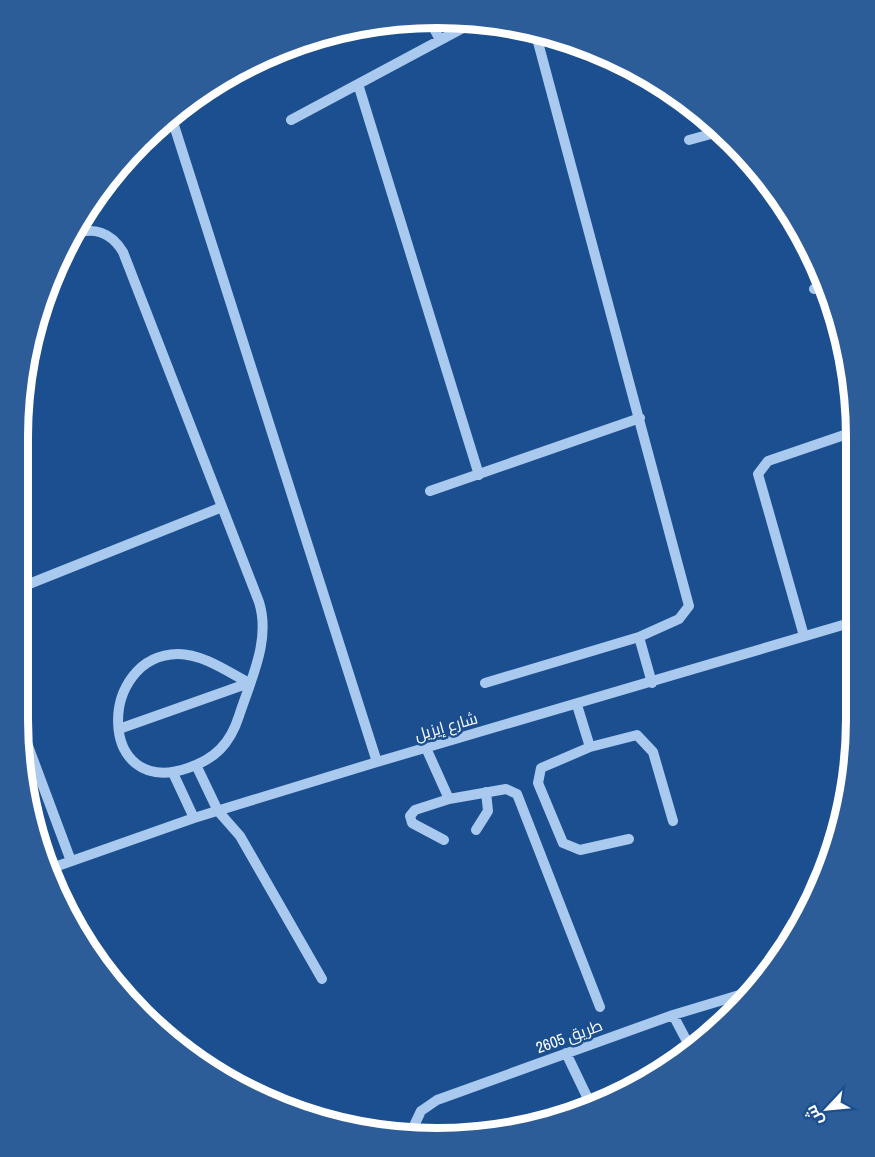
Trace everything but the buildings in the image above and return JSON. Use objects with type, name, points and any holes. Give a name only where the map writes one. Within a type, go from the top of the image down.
[{"type":"street","points":[[434,28],[440,40]]},
{"type":"street","points":[[291,120],[461,29]]},
{"type":"street","points":[[485,683],[639,637],[679,619],[689,606],[538,41]]},
{"type":"street","points":[[358,84],[479,475]]},
{"type":"street","points":[[174,125],[377,762]]},
{"type":"street","points":[[689,140],[711,134]]},
{"type":"street","points":[[84,232],[98,231],[117,242],[123,252],[262,613],[263,636],[249,683],[229,741],[211,759],[173,773],[157,774],[135,765],[122,745],[119,729],[121,700],[128,680],[136,670],[161,656],[180,654],[205,660],[249,683]]},
{"type":"street","points":[[430,490],[479,475],[640,417]]},
{"type":"street","points":[[804,636],[758,474],[759,468],[768,461],[846,435]]},
{"type":"street","points":[[29,584],[222,507]]},
{"type":"street","name":"شارع إيزيل","points":[[56,866],[194,818],[846,624]]},
{"type":"street","points":[[639,637],[652,683]]},
{"type":"street","points":[[119,729],[249,683]]},
{"type":"street","points":[[577,705],[590,747]]},
{"type":"street","points":[[629,839],[580,850],[562,843],[538,783],[541,768],[590,747],[638,735],[653,752],[673,821]]},
{"type":"street","points":[[426,748],[449,799]]},
{"type":"street","points":[[29,750],[71,861]]},
{"type":"street","points":[[196,765],[218,811],[240,836],[322,979]]},
{"type":"street","points":[[173,773],[194,818]]},
{"type":"street","points":[[444,840],[412,823],[410,816],[415,810],[449,799],[486,792],[507,789],[517,794],[600,1007]]},
{"type":"street","points":[[476,830],[484,821],[488,811],[486,792]]},
{"type":"street","name":"طريق 2605","points":[[412,1128],[415,1119],[429,1105],[673,1015],[740,995]]},
{"type":"street","points":[[673,1015],[688,1043]]},
{"type":"street","points":[[566,1053],[588,1099]]}]
